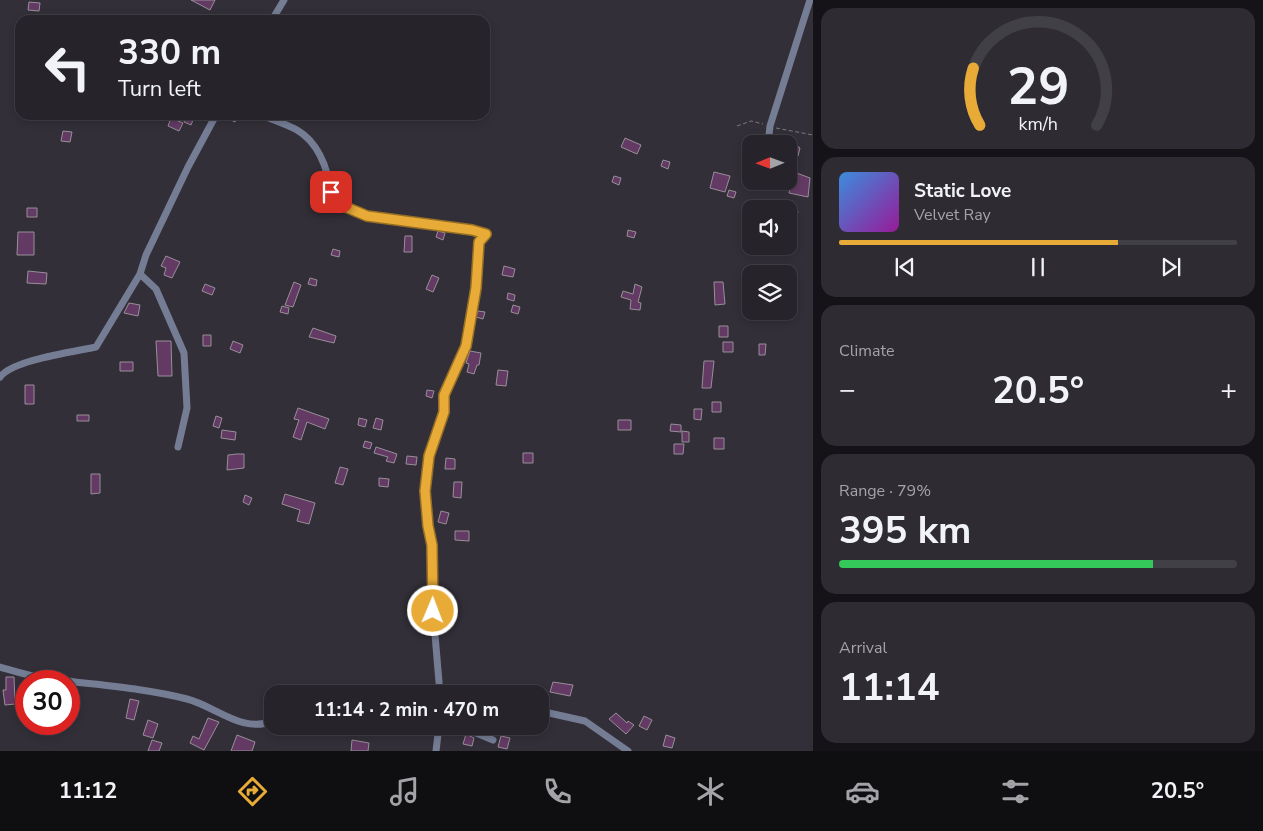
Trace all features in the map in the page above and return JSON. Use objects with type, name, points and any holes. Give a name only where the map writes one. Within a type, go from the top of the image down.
[{"type":"street","points":[[275,15],[284,0]]},
{"type":"street","points":[[769,135],[770,126],[810,0]]},
{"type":"street","points":[[0,377],[4,372],[24,364],[96,347],[140,274],[146,255],[188,167],[213,120]]},
{"type":"street","points":[[273,120],[298,130],[308,140],[324,164],[334,202],[367,216],[472,230],[486,234],[479,242],[476,288],[466,346],[444,395],[444,412],[429,456],[425,491],[428,526],[432,545],[433,611],[439,685]]},
{"type":"street","points":[[140,274],[156,289],[184,353],[187,408],[178,447]]},
{"type":"street","points":[[0,667],[42,678],[111,685],[189,699],[245,724],[264,725]]},
{"type":"street","points":[[549,713],[585,721],[628,751]]},
{"type":"street","points":[[436,751],[438,735]]},
{"type":"street","points":[[481,735],[493,740]]},
{"type":"path","points":[[737,126],[751,121],[813,135]]},
{"type":"building","points":[[191,0],[215,0],[210,10]]},
{"type":"building","points":[[29,2],[40,3],[39,11],[28,10]]},
{"type":"building","points":[[170,120],[183,123],[179,131],[168,126]]},
{"type":"building","points":[[185,120],[193,120],[191,125],[184,122]]},
{"type":"building","points":[[63,131],[72,132],[70,142],[61,141]]},
{"type":"building","points":[[625,138],[641,145],[637,154],[621,147]]},
{"type":"building","points":[[663,160],[670,162],[668,169],[661,166]]},
{"type":"building","points":[[714,172],[730,176],[725,192],[710,188]]},
{"type":"building","points":[[798,174],[810,178],[808,197],[789,193],[790,190],[798,190]]},
{"type":"building","points":[[614,176],[621,178],[619,185],[612,182]]},
{"type":"building","points":[[729,190],[736,192],[734,198],[727,196]]},
{"type":"building","points":[[27,208],[37,208],[37,217],[27,217]]},
{"type":"building","points":[[628,230],[636,232],[634,238],[627,236]]},
{"type":"building","points":[[438,231],[445,233],[443,240],[436,237]]},
{"type":"building","points":[[18,232],[34,232],[34,255],[17,255]]},
{"type":"building","points":[[405,236],[412,236],[412,252],[404,252]]},
{"type":"building","points":[[333,249],[340,251],[339,257],[331,255]]},
{"type":"building","points":[[166,256],[180,262],[172,278],[164,275],[166,268],[161,266]]},
{"type":"building","points":[[504,266],[515,269],[513,277],[502,275]]},
{"type":"building","points":[[28,271],[47,273],[46,284],[27,283]]},
{"type":"building","points":[[432,275],[439,278],[433,292],[426,289]]},
{"type":"building","points":[[310,278],[317,280],[316,286],[308,284]]},
{"type":"building","points":[[294,282],[301,285],[293,307],[285,305]]},
{"type":"building","points":[[714,282],[723,282],[725,304],[715,305]]},
{"type":"building","points":[[205,284],[215,288],[212,295],[202,291]]},
{"type":"building","points":[[635,284],[642,287],[638,302],[641,303],[640,310],[630,309],[631,300],[621,297],[623,291],[633,294]]},
{"type":"building","points":[[508,293],[515,295],[514,301],[507,299]]},
{"type":"building","points":[[129,303],[140,305],[138,316],[124,313]]},
{"type":"building","points":[[513,305],[520,307],[518,314],[511,312]]},
{"type":"building","points":[[282,306],[289,308],[288,314],[280,312]]},
{"type":"building","points":[[478,311],[485,312],[483,319],[476,317]]},
{"type":"building","points":[[719,326],[728,326],[728,337],[719,337]]},
{"type":"building","points":[[313,328],[336,336],[334,343],[309,337]]},
{"type":"building","points":[[203,335],[211,335],[211,346],[203,346]]},
{"type":"building","points":[[156,341],[171,341],[172,376],[158,376]]},
{"type":"building","points":[[233,341],[243,345],[240,353],[230,349]]},
{"type":"building","points":[[723,342],[733,342],[733,352],[723,352]]},
{"type":"building","points":[[759,344],[766,344],[765,355],[759,355]]},
{"type":"building","points":[[470,351],[481,353],[479,365],[477,365],[474,374],[467,372],[469,364],[466,363]]},
{"type":"building","points":[[704,361],[714,361],[711,388],[702,388]]},
{"type":"building","points":[[120,362],[133,362],[133,371],[120,371]]},
{"type":"building","points":[[498,370],[508,371],[506,386],[496,385]]},
{"type":"building","points":[[25,385],[34,385],[34,404],[25,404]]},
{"type":"building","points":[[427,390],[434,391],[432,398],[426,396]]},
{"type":"building","points":[[712,402],[721,402],[721,412],[712,412]]},
{"type":"building","points":[[298,408],[329,419],[325,429],[307,422],[301,440],[293,437],[299,420],[294,419]]},
{"type":"building","points":[[694,409],[702,409],[701,420],[694,419]]},
{"type":"building","points":[[77,415],[89,415],[89,421],[77,421]]},
{"type":"building","points":[[216,416],[222,418],[219,428],[213,426]]},
{"type":"building","points":[[359,418],[367,420],[365,427],[358,425]]},
{"type":"building","points":[[376,418],[383,420],[381,430],[373,428]]},
{"type":"building","points":[[618,420],[631,420],[631,430],[618,430]]},
{"type":"building","points":[[671,424],[681,425],[681,432],[670,431]]},
{"type":"building","points":[[222,430],[236,432],[235,440],[221,438]]},
{"type":"building","points":[[682,431],[689,432],[689,442],[682,442]]},
{"type":"building","points":[[714,438],[724,438],[724,449],[714,449]]},
{"type":"building","points":[[365,441],[372,443],[370,449],[363,447]]},
{"type":"building","points":[[674,444],[684,444],[683,454],[674,454]]},
{"type":"building","points":[[376,447],[397,454],[394,463],[386,461],[388,457],[374,453]]},
{"type":"building","points":[[523,453],[533,453],[533,463],[523,463]]},
{"type":"building","points":[[244,454],[244,468],[227,470],[228,455]]},
{"type":"building","points":[[407,456],[417,457],[416,465],[406,464]]},
{"type":"building","points":[[446,458],[455,459],[455,469],[445,469]]},
{"type":"building","points":[[340,467],[348,469],[343,485],[335,483]]},
{"type":"building","points":[[91,474],[100,474],[100,493],[91,494]]},
{"type":"building","points":[[379,478],[389,479],[388,487],[379,486]]},
{"type":"building","points":[[454,482],[462,482],[461,498],[453,497]]},
{"type":"building","points":[[285,494],[315,503],[309,524],[297,521],[300,510],[282,504]]},
{"type":"building","points":[[245,495],[252,498],[249,505],[243,502]]},
{"type":"building","points":[[441,511],[449,513],[446,524],[438,522]]},
{"type":"building","points":[[455,531],[469,531],[469,541],[455,540]]},
{"type":"building","points":[[6,677],[14,677],[15,704],[5,705],[3,690],[6,690]]},
{"type":"building","points":[[553,682],[573,685],[570,696],[550,692]]},
{"type":"building","points":[[130,699],[139,701],[134,720],[126,718]]},
{"type":"building","points":[[616,713],[627,723],[628,721],[634,725],[626,734],[609,719]]},
{"type":"building","points":[[644,716],[652,720],[647,730],[639,726]]},
{"type":"building","points":[[208,718],[219,722],[204,750],[190,743],[193,736],[199,739]]},
{"type":"building","points":[[148,720],[158,724],[153,738],[143,735]]},
{"type":"building","points":[[237,735],[255,742],[252,751],[231,751]]},
{"type":"building","points":[[466,735],[474,738],[472,746],[463,744]]},
{"type":"building","points":[[666,735],[675,738],[672,748],[663,746]]},
{"type":"building","points":[[501,736],[510,738],[507,749],[498,747]]},
{"type":"building","points":[[152,740],[162,743],[159,751],[148,751]]},
{"type":"building","points":[[352,740],[369,743],[368,751],[351,751]]},
{"type":"route","points":[[331,192],[334,202],[367,216],[472,230],[486,234],[479,242],[476,288],[466,346],[457,370],[450,380],[444,395],[444,412],[429,456],[425,491],[434,570],[433,611]]}]
